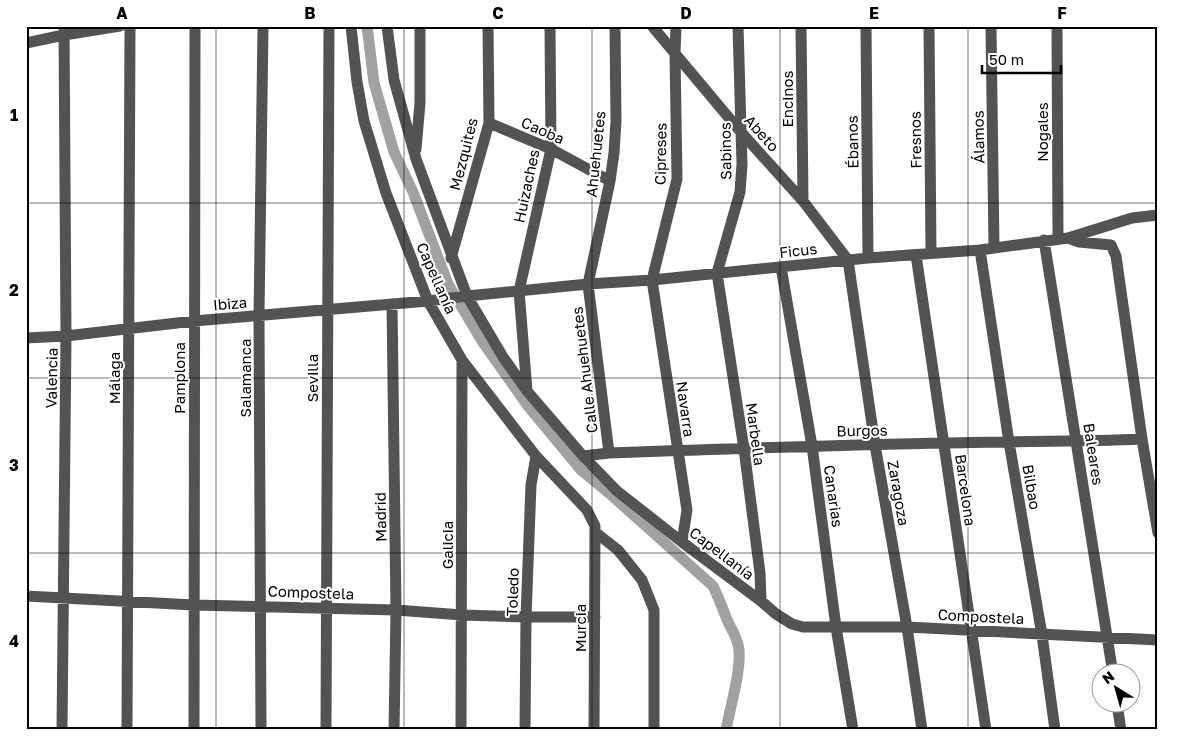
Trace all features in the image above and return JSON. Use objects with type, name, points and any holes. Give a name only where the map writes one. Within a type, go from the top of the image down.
[{"type":"street","points":[[26,44],[64,30],[120,26]]},
{"type":"street","name":"Málaga","points":[[127,730],[130,26]]},
{"type":"street","name":"Pamplona","points":[[194,730],[195,26]]},
{"type":"street","name":"Salamanca","points":[[261,730],[259,315],[263,26]]},
{"type":"street","name":"Sevilla","points":[[326,730],[329,26]]},
{"type":"street","name":"Capellanía","points":[[351,26],[357,82],[364,121],[386,193],[433,301],[462,360],[536,456],[587,510],[595,529]]},
{"type":"street","name":"Capellanía","points":[[387,26],[394,80],[416,159],[463,296],[503,357],[527,391],[582,456],[616,491],[776,614],[792,624],[803,627]]},
{"type":"street","name":"Capellanía","points":[[416,159],[420,103],[420,26]]},
{"type":"street","name":"Mezquites","points":[[451,258],[489,123],[488,26]]},
{"type":"street","name":"Huizaches","points":[[527,391],[519,291],[551,149],[550,26]]},
{"type":"street","name":"Ahuehuetes","points":[[588,284],[610,181],[616,121],[615,26]]},
{"type":"street","name":"Abeto","points":[[652,26],[740,132],[802,201],[848,260]]},
{"type":"street","name":"Cipreses","points":[[652,280],[676,179],[674,53],[676,26]]},
{"type":"street","name":"Sabinos","points":[[717,273],[740,192],[742,164],[738,26]]},
{"type":"street","name":"Encinos","points":[[801,26],[802,201]]},
{"type":"street","name":"Ébanos","points":[[866,26],[868,258]]},
{"type":"street","name":"Fresnos","points":[[929,26],[931,253]]},
{"type":"street","name":"Álamos","points":[[991,26],[994,248]]},
{"type":"street","name":"Nogales","points":[[1057,26],[1063,238]]},
{"type":"street","name":"Valencia","points":[[62,730],[66,336],[64,30]]},
{"type":"street","name":"Caoba","points":[[489,123],[551,149],[610,181]]},
{"type":"street","name":"Ficus","points":[[433,301],[463,296],[588,284],[652,280],[868,258],[980,250],[1063,238],[1132,218],[1158,216]]},
{"type":"street","points":[[1063,238],[1079,242],[1106,244],[1113,248],[1116,256],[1142,439],[1158,533]]},
{"type":"street","name":"Baleares","points":[[1044,240],[1112,664]]},
{"type":"street","name":"Bilbao","points":[[980,250],[1009,442],[1042,635],[1055,730]]},
{"type":"street","name":"Barcelona","points":[[916,255],[986,730]]},
{"type":"street","name":"Zaragoza","points":[[848,260],[875,445],[907,627],[922,730]]},
{"type":"street","name":"Canarias","points":[[781,267],[812,446],[852,730]]},
{"type":"street","name":"Marbella","points":[[717,273],[744,449],[760,573],[761,601]]},
{"type":"street","name":"Navarra","points":[[652,280],[686,510],[682,542]]},
{"type":"street","name":"Calle Ahuehuetes","points":[[588,284],[609,453]]},
{"type":"street","name":"Ibiza","points":[[26,338],[66,336],[259,315],[433,301]]},
{"type":"street","name":"Madrid","points":[[392,304],[396,610],[394,730]]},
{"type":"street","name":"Galicia","points":[[461,730],[462,360]]},
{"type":"street","name":"Burgos","points":[[582,456],[609,453],[812,446],[1077,442],[1142,439]]},
{"type":"street","name":"Toledo","points":[[525,730],[526,617],[531,484],[536,456]]},
{"type":"street","points":[[595,529],[618,550],[642,580],[654,610],[654,730]]},
{"type":"street","name":"Murcia","points":[[594,730],[595,529]]},
{"type":"street","name":"Compostela","points":[[26,596],[194,605],[396,610],[462,615],[595,617]]},
{"type":"street","name":"Compostela","points":[[803,627],[907,627],[1158,640]]},
{"type":"street","points":[[1119,714],[1121,730]]},
{"type":"waterway","points":[[367,26],[374,83],[394,152],[413,192],[448,284],[482,341],[528,406],[581,470],[713,586],[739,650],[737,679],[726,730]]}]
